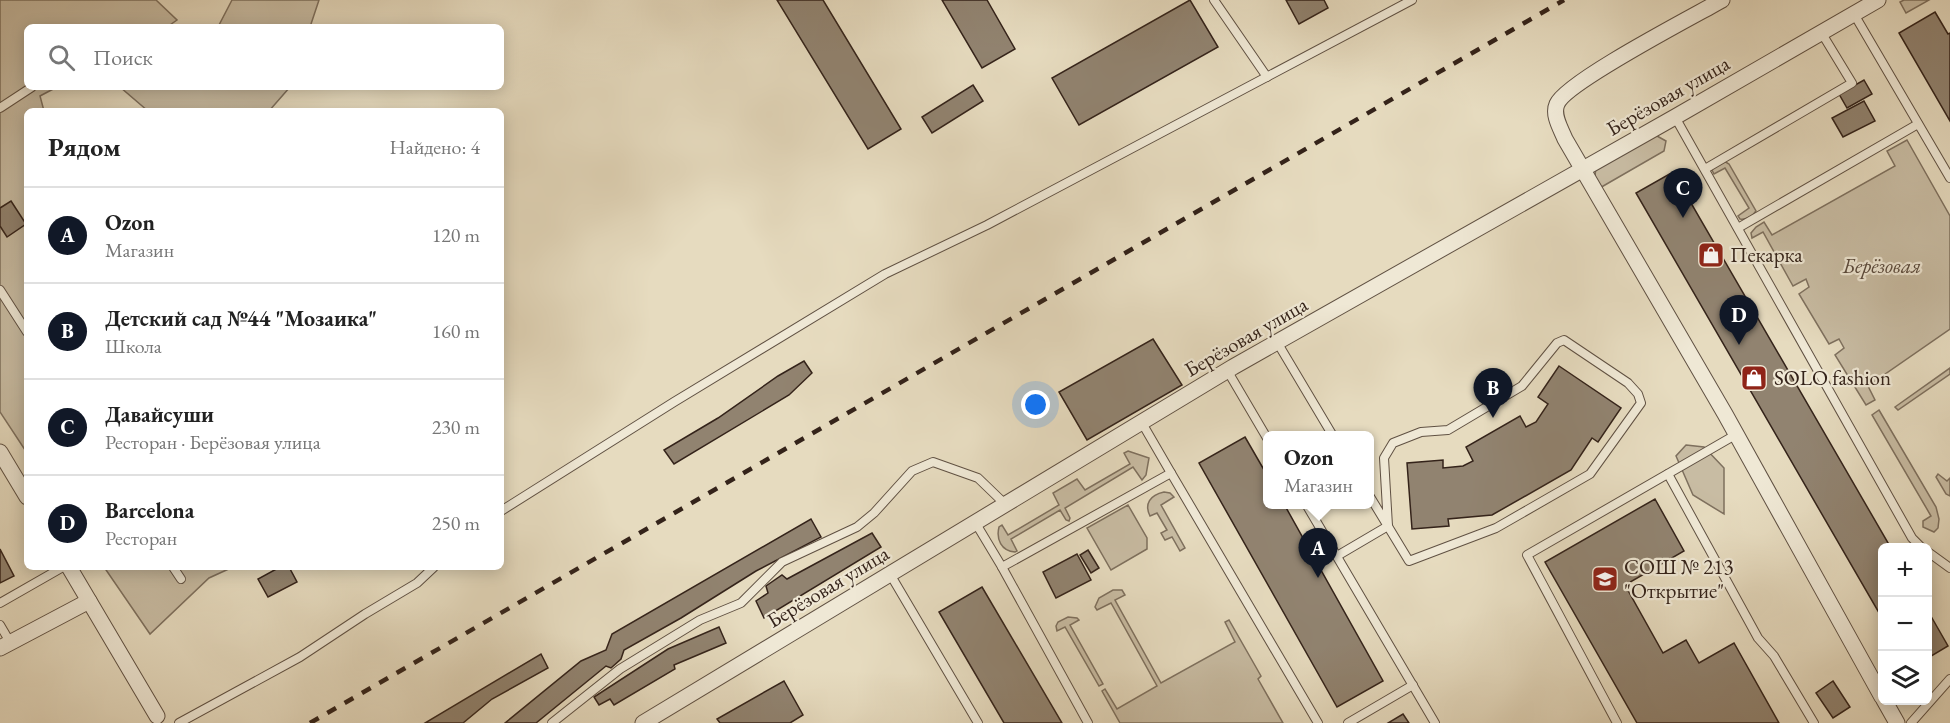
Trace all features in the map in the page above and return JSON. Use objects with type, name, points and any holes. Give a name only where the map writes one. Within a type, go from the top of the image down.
[{"type":"street","points":[[1722,0],[1616,60],[1567,92],[1556,104],[1556,118],[1565,139],[1737,434],[1878,690]]},
{"type":"street","name":"Берёзовая улица","points":[[643,723],[1227,370],[1878,0]]},
{"type":"street","points":[[0,452],[24,492]]},
{"type":"street","points":[[71,570],[157,716]]},
{"type":"street","points":[[5,645],[89,601]]},
{"type":"street","points":[[1886,705],[1897,723]]},
{"type":"lane","points":[[1214,0],[1267,77]]},
{"type":"lane","points":[[504,509],[674,402],[885,274],[987,225],[1412,0]]},
{"type":"lane","points":[[1854,14],[1950,178]]},
{"type":"lane","points":[[1705,169],[1852,83],[1821,33]]},
{"type":"lane","points":[[0,108],[28,90]]},
{"type":"lane","points":[[1675,117],[1912,538],[1917,543]]},
{"type":"lane","points":[[1738,228],[1918,124]]},
{"type":"lane","points":[[0,290],[24,327]]},
{"type":"lane","points":[[1374,503],[1409,561],[1496,528],[1590,474],[1641,403],[1638,394],[1628,383],[1564,340],[1557,343],[1522,386],[1448,430],[1420,432],[1393,443],[1384,458],[1388,526]]},
{"type":"lane","points":[[1277,342],[1331,431]]},
{"type":"lane","points":[[1227,370],[1263,431]]},
{"type":"lane","points":[[1142,423],[1318,723]]},
{"type":"lane","points":[[1617,723],[1527,555],[1737,434]]},
{"type":"lane","points":[[552,723],[620,669],[700,620],[741,603],[782,562],[857,527],[874,513],[912,471],[933,462],[978,478],[1005,504]]},
{"type":"lane","points":[[1002,567],[1170,473]]},
{"type":"lane","points":[[1668,474],[1758,638],[1774,656],[1814,723]]},
{"type":"lane","points":[[1309,509],[1435,723]]},
{"type":"lane","points":[[975,522],[1088,723]]},
{"type":"lane","points":[[1337,556],[1388,526]]},
{"type":"lane","points":[[1932,555],[1950,567]]},
{"type":"lane","points":[[0,603],[58,570]]},
{"type":"lane","points":[[175,570],[181,579]]},
{"type":"lane","points":[[179,723],[300,657],[417,583],[431,570]]},
{"type":"lane","points":[[890,574],[978,723]]},
{"type":"lane","points":[[0,625],[5,645]]},
{"type":"lane","points":[[1911,723],[1950,679]]},
{"type":"lane","points":[[1348,723],[1413,686]]},
{"type":"green space","points":[[0,0],[156,0],[177,20],[171,24],[24,24],[24,90],[51,90],[40,96],[43,108],[24,108],[24,448],[0,412]]},
{"type":"green space","points":[[232,0],[319,0],[311,24],[220,24]]},
{"type":"green space","points":[[1929,0],[1906,13],[1900,2]]},
{"type":"green space","points":[[124,90],[287,90],[272,108],[144,108]]},
{"type":"green space","points":[[1657,136],[1666,141],[1664,151],[1598,189],[1595,177],[1596,165],[1645,138]]},
{"type":"green space","name":"Берёзовая","points":[[1907,140],[1950,216],[1950,329],[1868,386],[1875,400],[1866,405],[1835,355],[1844,348],[1839,339],[1829,344],[1799,294],[1809,287],[1806,279],[1793,286],[1763,232],[1752,238],[1751,233],[1764,222],[1772,235],[1895,166],[1887,151]]},
{"type":"green space","points":[[1724,161],[1729,164],[1756,211],[1747,218],[1740,219],[1738,216],[1749,208],[1725,168],[1714,174],[1711,168]]},
{"type":"green space","points":[[1950,368],[1950,374],[1898,410],[1895,407]]},
{"type":"green space","points":[[1879,410],[1936,507],[1939,519],[1938,528],[1934,532],[1923,527],[1923,521],[1931,516],[1872,415]]},
{"type":"green space","points":[[1686,445],[1704,447],[1724,468],[1724,514],[1693,495],[1676,456]]},
{"type":"green space","points":[[1128,451],[1149,458],[1146,475],[1142,480],[1133,467],[1065,508],[1070,518],[1069,521],[1060,510],[1011,539],[1017,551],[1010,551],[1003,547],[998,536],[999,527],[1002,525],[1008,535],[1059,505],[1053,493],[1077,479],[1085,490],[1130,464],[1124,453]]},
{"type":"green space","points":[[1938,474],[1947,481],[1950,478],[1950,496],[1946,494],[1936,477]]},
{"type":"green space","points":[[1164,492],[1174,497],[1161,505],[1185,548],[1180,551],[1172,537],[1165,540],[1161,533],[1167,530],[1157,513],[1150,516],[1148,512],[1148,504],[1152,498]]},
{"type":"green space","points":[[1128,505],[1147,538],[1147,549],[1111,570],[1087,528]]},
{"type":"green space","points":[[106,570],[226,570],[209,578],[150,634]]},
{"type":"green space","points":[[1113,590],[1122,590],[1125,595],[1115,600],[1161,683],[1235,642],[1225,622],[1229,620],[1261,676],[1258,679],[1283,723],[1120,723],[1102,691],[1105,689],[1117,709],[1157,686],[1111,603],[1097,610],[1095,607],[1099,598]]},
{"type":"green space","points":[[1068,617],[1079,620],[1070,625],[1103,684],[1099,686],[1065,627],[1057,631],[1058,622]]},
{"type":"building","points":[[777,0],[823,0],[901,129],[868,149]]},
{"type":"building","points":[[942,0],[987,0],[1015,49],[982,68]]},
{"type":"building","points":[[1190,0],[1218,47],[1079,125],[1052,78]]},
{"type":"building","points":[[1286,0],[1324,0],[1328,8],[1299,24]]},
{"type":"building","points":[[1935,12],[1948,34],[1950,33],[1950,121],[1899,33]]},
{"type":"building","points":[[1864,80],[1872,94],[1847,108],[1839,94]]},
{"type":"building","points":[[973,85],[983,101],[932,133],[922,117]]},
{"type":"building","points":[[1864,101],[1875,121],[1843,137],[1832,118]]},
{"type":"building","points":[[1673,172],[1888,543],[1878,543],[1878,611],[1636,193]]},
{"type":"building","points":[[11,201],[24,221],[24,225],[7,237],[0,226],[0,208]]},
{"type":"building","points":[[1153,339],[1182,385],[1087,440],[1059,392]]},
{"type":"building","points":[[804,361],[812,373],[789,395],[674,464],[664,450],[718,418],[778,376]]},
{"type":"building","points":[[1559,366],[1621,408],[1598,442],[1592,438],[1571,470],[1492,515],[1448,519],[1449,526],[1412,529],[1407,463],[1443,460],[1443,468],[1463,466],[1473,461],[1466,447],[1520,416],[1526,427],[1536,422],[1548,404],[1538,397]]},
{"type":"building","points":[[1245,437],[1263,468],[1263,509],[1287,509],[1383,681],[1337,707],[1199,463]]},
{"type":"building","points":[[1655,499],[1684,551],[1625,585],[1663,653],[1686,640],[1699,663],[1734,643],[1779,723],[1637,723],[1545,562]]},
{"type":"building","points":[[811,519],[821,537],[756,571],[681,618],[624,650],[621,659],[611,668],[606,666],[536,723],[505,723],[581,661],[606,650],[612,634]]},
{"type":"building","points":[[872,533],[881,547],[764,618],[756,601],[768,593],[766,586],[782,575],[787,579]]},
{"type":"building","points":[[0,549],[14,576],[0,583]]},
{"type":"building","points":[[1088,550],[1099,568],[1091,573],[1080,555]]},
{"type":"building","points":[[1077,554],[1091,580],[1056,598],[1043,572]]},
{"type":"building","points":[[274,570],[291,570],[297,582],[268,597],[258,579]]},
{"type":"building","points":[[982,587],[1062,723],[1004,723],[939,612]]},
{"type":"building","points":[[1932,618],[1948,646],[1932,656]]},
{"type":"building","points":[[719,627],[726,643],[674,665],[675,669],[614,705],[610,699],[599,705],[594,697],[668,649]]},
{"type":"building","points":[[541,654],[548,668],[492,699],[463,723],[425,723]]},
{"type":"building","points":[[784,681],[803,715],[790,723],[720,723],[717,719]]},
{"type":"building","points":[[1833,681],[1850,707],[1833,718],[1816,693]]},
{"type":"building","points":[[1403,714],[1409,723],[1388,723]]},
{"type":"railway","points":[[310,723],[1564,0]]},
{"type":"place","name":"Давайсуши","points":[[1683,218]]},
{"type":"place","name":"Пекарка","points":[[1711,255]]},
{"type":"place","name":"Barcelona","points":[[1739,345]]},
{"type":"place","name":"SOLO fashion","points":[[1754,378]]},
{"type":"place","name":"Детский сад №44 \"Мозаика\"","points":[[1493,418]]},
{"type":"place","name":"Ozon","points":[[1318,578]]},
{"type":"place","name":"СОШ № 213 \"Открытие\"","points":[[1605,579]]}]
